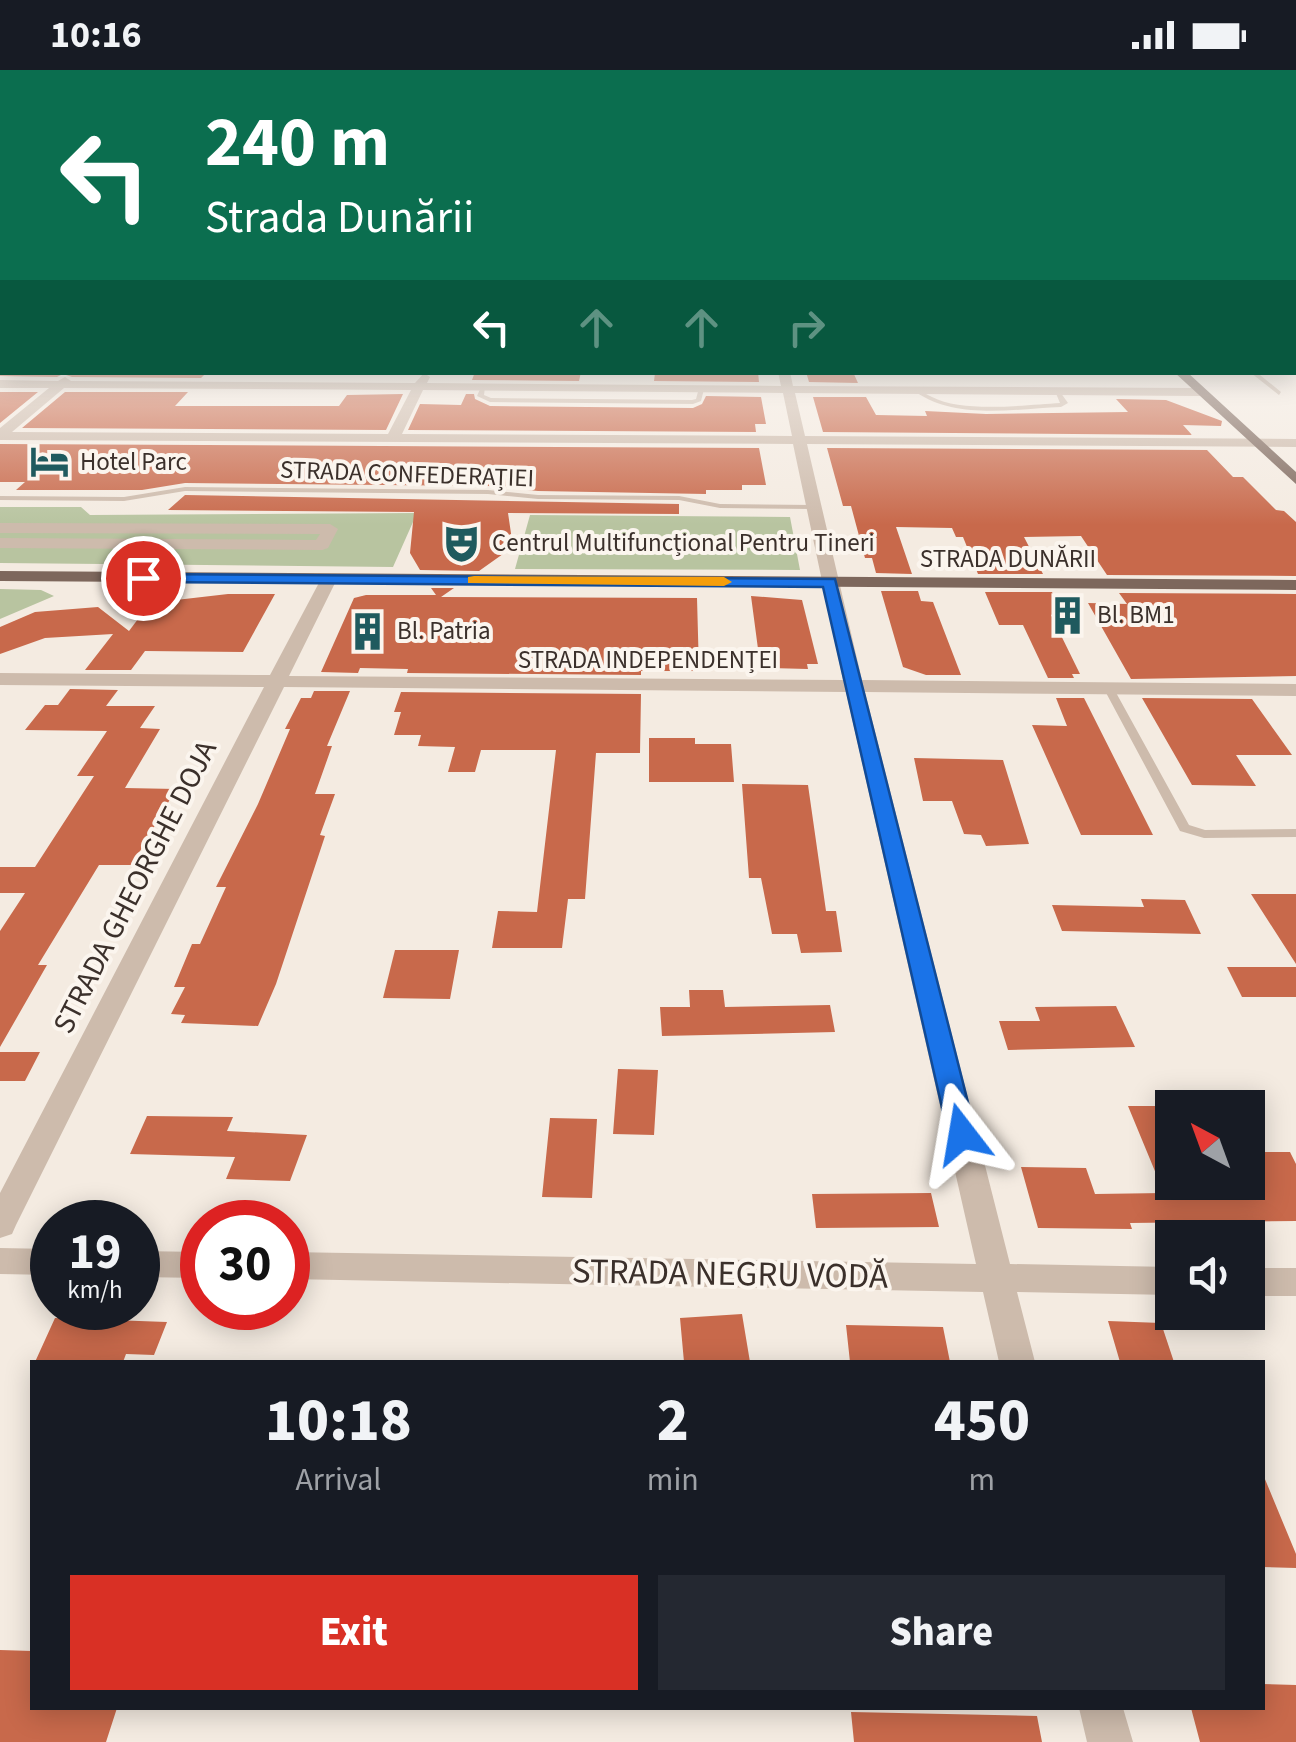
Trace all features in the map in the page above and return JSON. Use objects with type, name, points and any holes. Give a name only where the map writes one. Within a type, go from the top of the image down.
[{"type":"main road","points":[[1183,375],[1296,480]]},
{"type":"main road","name":"STRADA DUNĂRII","points":[[0,576],[1296,584]]},
{"type":"street","points":[[0,436],[73,375]]},
{"type":"street","points":[[393,438],[424,375]]},
{"type":"street","points":[[785,375],[854,686],[1018,1360]]},
{"type":"street","points":[[0,384],[1200,392]]},
{"type":"street","points":[[0,436],[1296,443]]},
{"type":"street","points":[[0,528],[330,530],[322,544],[0,543]]},
{"type":"street","name":"STRADA GHEORGHE DOJA","points":[[0,1225],[329,580]]},
{"type":"street","name":"STRADA INDEPENDENȚEI","points":[[0,680],[1296,690]]},
{"type":"street","points":[[0,1261],[30,1262]]},
{"type":"street","name":"STRADA NEGRU VODĂ","points":[[310,1266],[1155,1281]]},
{"type":"street","points":[[1265,1282],[1296,1282]]},
{"type":"street","points":[[1102,1710],[1110,1742]]},
{"type":"lane","points":[[1258,375],[1279,392]]},
{"type":"lane","name":"STRADA CONFEDERAȚIEI","points":[[0,498],[124,499],[185,489],[488,492],[538,497],[679,498],[720,506],[813,507]]},
{"type":"lane","points":[[1108,689],[1184,828],[1204,834],[1296,832]]},
{"type":"green space","points":[[0,507],[81,507],[90,515],[417,513],[393,567],[0,563]]},
{"type":"green space","points":[[530,515],[790,517],[800,570],[515,569]]},
{"type":"green space","points":[[0,589],[41,590],[54,596],[0,619]]},
{"type":"building","points":[[0,375],[61,375],[57,377]]},
{"type":"building","points":[[66,375],[204,375],[201,378]]},
{"type":"building","points":[[474,375],[580,375],[579,381],[472,380]]},
{"type":"building","points":[[655,375],[758,375],[759,382],[654,381]]},
{"type":"building","points":[[807,375],[854,375],[858,383],[809,382]]},
{"type":"building","points":[[0,392],[38,392],[0,423]]},
{"type":"building","points":[[65,392],[188,392],[175,406],[339,406],[347,395],[403,394],[386,430],[22,428]]},
{"type":"building","points":[[466,394],[474,394],[475,399],[490,406],[693,408],[702,404],[706,396],[761,397],[766,424],[755,424],[756,432],[408,430],[420,404],[461,405]]},
{"type":"building","points":[[813,397],[866,397],[876,415],[927,416],[925,411],[1128,412],[1116,399],[1166,400],[1222,421],[1221,426],[1183,425],[1192,435],[823,432]]},
{"type":"building","points":[[0,444],[759,448],[766,485],[706,490],[706,494],[538,491],[488,486],[185,483],[142,490],[16,490],[25,482],[0,482]]},
{"type":"building","points":[[827,448],[1207,450],[1233,477],[1243,477],[1276,510],[1284,511],[1296,522],[1296,576],[1107,575],[1081,536],[1024,537],[1043,574],[978,574],[963,537],[956,537],[952,528],[896,527],[912,574],[876,573],[872,558],[865,558],[851,506],[843,506]]},
{"type":"building","points":[[185,495],[679,504],[679,514],[508,513],[513,547],[479,571],[420,570],[410,553],[414,512],[168,510]]},
{"type":"building","points":[[431,588],[454,588],[441,597],[697,598],[699,671],[641,671],[641,675],[407,673],[408,669],[360,668],[358,673],[321,672],[354,598],[436,595]]},
{"type":"building","points":[[881,591],[918,591],[921,601],[933,602],[961,675],[926,675],[903,667]]},
{"type":"building","points":[[985,592],[1052,592],[1061,610],[1051,615],[1080,674],[1072,674],[1074,678],[1048,678],[1023,625],[999,625]]},
{"type":"building","points":[[1119,593],[1296,594],[1296,676],[1131,679],[1088,603],[1127,604]]},
{"type":"building","points":[[228,594],[275,594],[243,652],[145,651],[131,670],[85,670],[113,634],[45,638],[0,654],[0,627],[35,612],[98,607],[129,631],[150,603]]},
{"type":"building","points":[[751,596],[802,600],[818,664],[807,664],[808,669],[760,664]]},
{"type":"building","points":[[70,689],[118,690],[106,706],[155,706],[140,728],[160,729],[125,788],[176,789],[132,865],[99,865],[38,965],[47,965],[0,1047],[0,931],[25,893],[0,893],[0,867],[35,867],[94,776],[77,776],[107,731],[25,730],[45,705],[58,705]]},
{"type":"building","points":[[314,691],[350,691],[327,746],[332,746],[315,794],[335,794],[320,835],[325,836],[276,984],[258,1026],[181,1023],[185,1015],[171,1014],[185,987],[174,987],[192,944],[200,944],[226,887],[216,887],[258,804],[290,729],[285,729],[301,698],[311,698]]},
{"type":"building","points":[[401,692],[641,694],[640,753],[596,753],[585,899],[568,899],[562,948],[492,948],[498,911],[537,912],[556,750],[481,750],[475,772],[448,772],[455,747],[418,746],[421,735],[394,735],[401,712],[394,712]]},
{"type":"building","points":[[1056,698],[1084,698],[1153,835],[1081,835],[1032,725],[1067,726]]},
{"type":"building","points":[[1142,698],[1252,699],[1292,755],[1236,755],[1256,786],[1192,785]]},
{"type":"building","points":[[649,738],[695,738],[695,744],[731,744],[734,782],[649,782]]},
{"type":"building","points":[[914,758],[1003,760],[1029,844],[986,846],[981,835],[964,834],[952,801],[923,801]]},
{"type":"building","points":[[742,784],[808,785],[826,911],[836,911],[842,952],[801,953],[797,934],[772,934],[761,878],[749,878]]},
{"type":"building","points":[[1251,894],[1296,894],[1296,964]]},
{"type":"building","points":[[1141,899],[1185,900],[1201,934],[1062,931],[1052,905],[1144,907]]},
{"type":"building","points":[[395,950],[459,950],[450,999],[383,998]]},
{"type":"building","points":[[1227,967],[1296,967],[1296,997],[1242,997]]},
{"type":"building","points":[[689,990],[723,990],[725,1007],[830,1005],[835,1032],[662,1036],[660,1007],[690,1007]]},
{"type":"building","points":[[1116,1006],[1135,1047],[1008,1050],[999,1021],[1040,1021],[1035,1007]]},
{"type":"building","points":[[0,1052],[40,1052],[25,1081],[0,1081]]},
{"type":"building","points":[[618,1069],[658,1070],[654,1135],[613,1134]]},
{"type":"building","points":[[1128,1106],[1155,1106],[1155,1171]]},
{"type":"building","points":[[147,1116],[233,1117],[227,1131],[307,1135],[290,1181],[226,1179],[235,1157],[130,1154]]},
{"type":"building","points":[[550,1118],[597,1119],[592,1198],[542,1197]]},
{"type":"building","points":[[1265,1152],[1290,1152],[1296,1164],[1296,1221],[1155,1220],[1130,1223],[1132,1229],[1038,1228],[1021,1167],[1086,1168],[1095,1194],[1155,1193],[1155,1200],[1265,1200]]},
{"type":"building","points":[[931,1193],[939,1227],[816,1228],[812,1194]]},
{"type":"building","points":[[742,1314],[750,1360],[684,1360],[680,1318]]},
{"type":"building","points":[[1108,1321],[1155,1323],[1155,1330],[1163,1330],[1173,1360],[1119,1360]]},
{"type":"building","points":[[160,1322],[167,1322],[154,1355],[126,1354],[124,1360],[36,1360],[50,1330],[160,1330]]},
{"type":"building","points":[[846,1325],[943,1327],[950,1360],[850,1360]]},
{"type":"building","points":[[1265,1479],[1296,1554],[1296,1568],[1265,1567]]},
{"type":"building","points":[[0,1650],[30,1651],[30,1710],[116,1710],[106,1742],[0,1742]]},
{"type":"building","points":[[1265,1684],[1296,1685],[1296,1742],[1200,1742],[1192,1710],[1265,1710]]},
{"type":"building","points":[[851,1712],[1037,1716],[1042,1742],[854,1742]]},
{"type":"slow traffic","points":[[474,580],[724,582]]},
{"type":"place","name":"Hotel Parc","points":[[50,462]]},
{"type":"place","name":"Centrul Multifuncțional Pentru Tineri","points":[[462,543]]},
{"type":"place","name":"Bl. BM1","points":[[1067,615]]},
{"type":"place","name":"Bl. Patria","points":[[367,631]]},
{"type":"route","points":[[143,578],[830,582],[962,1134]]}]
